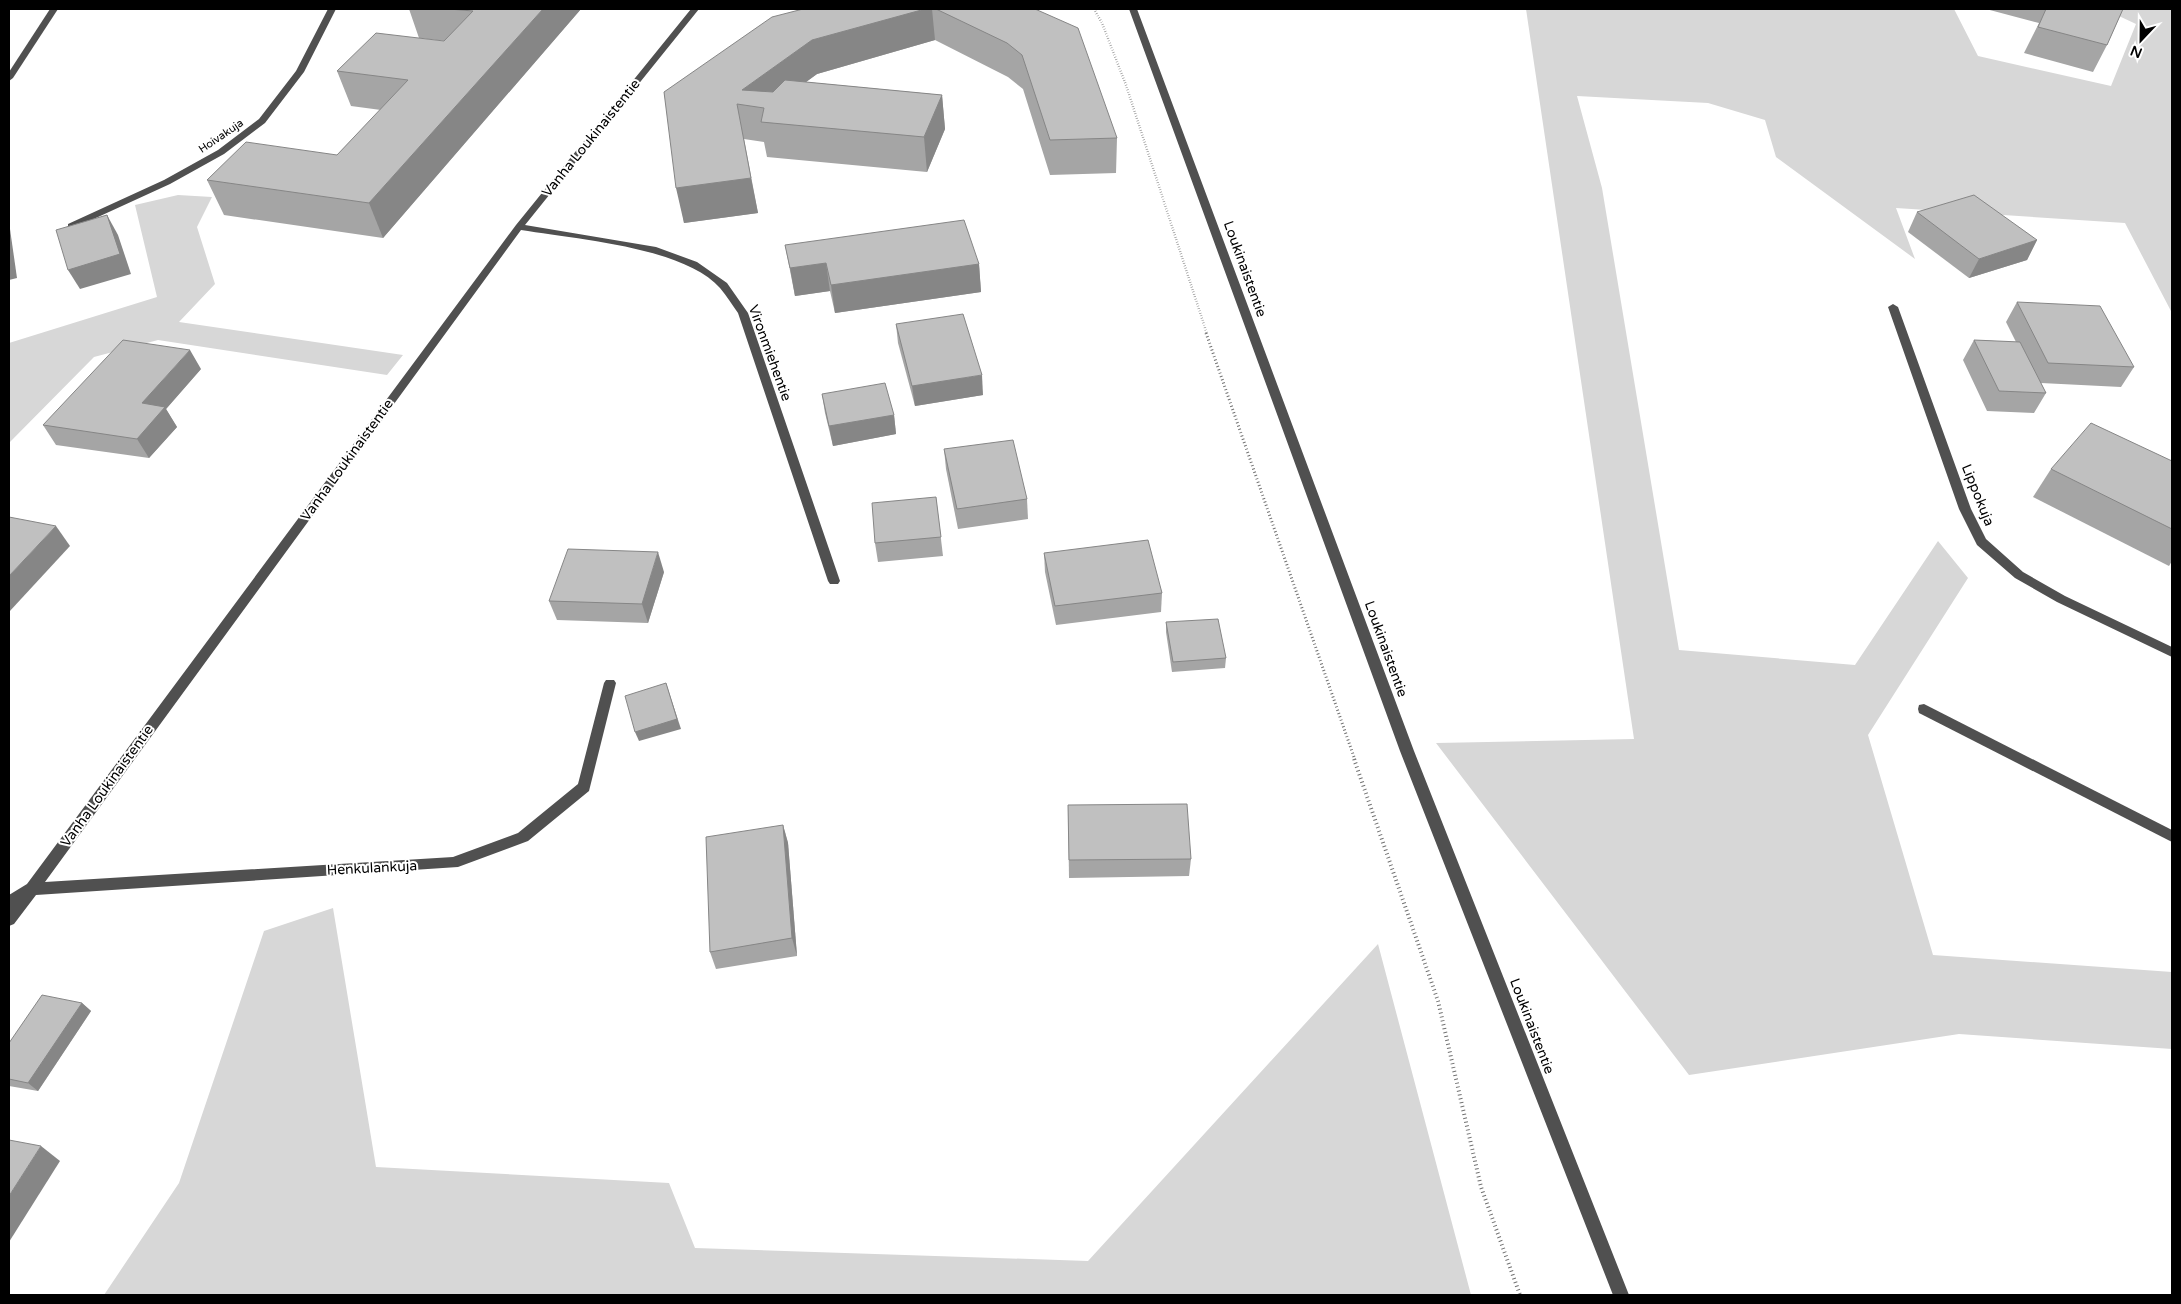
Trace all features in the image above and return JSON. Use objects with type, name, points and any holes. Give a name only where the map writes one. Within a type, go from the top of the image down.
[{"type":"street","points":[[9,78],[54,9]]},
{"type":"street","name":"Hoivakuja","points":[[71,226],[167,182],[221,152],[262,121],[300,72],[332,9]]},
{"type":"street","name":"Vanha Loukinaistentie","points":[[9,920],[519,228],[695,9]]},
{"type":"street","name":"Loukinaistentie","points":[[1133,9],[1407,751],[1621,1295]]},
{"type":"street","name":"Vironmiehentie","points":[[519,228],[656,250],[694,264],[723,285],[743,313],[834,581]]},
{"type":"street","name":"Lippokuja","points":[[1893,307],[1964,508],[1981,542],[2019,575],[2061,599],[2172,652]]},
{"type":"street","name":"Henkulankuja","points":[[31,889],[453,863],[523,837],[584,787],[610,683]]},
{"type":"street","points":[[1924,709],[2172,836]]},
{"type":"street","points":[[9,902],[31,889]]},
{"type":"path","points":[[1094,9],[1126,85],[1193,294],[1438,1002],[1481,1187],[1520,1295]]},
{"type":"shaded area","points":[[1526,9],[1954,9],[1978,56],[2111,86],[2136,24],[2104,9],[2172,9],[2172,313],[2125,223],[1896,208],[1915,259],[1776,157],[1765,120],[1708,103],[1577,96],[1602,188],[1679,650],[1855,665],[1938,541],[1968,578],[1868,735],[1933,955],[2172,972],[2172,1049],[1959,1034],[1689,1075],[1436,743],[1634,739]]},
{"type":"shaded area","points":[[178,195],[212,197],[197,227],[215,284],[179,322],[403,355],[387,375],[158,340],[94,357],[9,443],[9,343],[157,297],[135,205]]},
{"type":"shaded area","points":[[333,908],[376,1167],[669,1183],[695,1248],[1088,1261],[1378,944],[1471,1295],[104,1295],[179,1183],[264,931]]},
{"type":"building","points":[[449,9],[543,9],[369,203],[207,180],[246,142],[337,155],[408,80],[337,71],[376,33],[444,41],[473,11]]},
{"type":"building","points":[[803,9],[925,9],[812,40],[742,90],[773,92],[785,80],[942,95],[924,137],[761,122],[764,108],[737,104],[751,178],[676,188],[664,92],[772,17]]},
{"type":"building","points":[[936,9],[1035,9],[1078,28],[1117,138],[1050,140],[1022,55],[1007,43]]},
{"type":"building","points":[[2046,9],[2123,9],[2107,45],[2038,27]]},
{"type":"building","points":[[1974,195],[2037,240],[1979,259],[1917,212]]},
{"type":"building","points":[[107,215],[120,254],[68,270],[56,230]]},
{"type":"building","points":[[964,220],[979,264],[831,285],[826,263],[790,268],[785,245]]},
{"type":"building","points":[[2017,302],[2100,306],[2134,367],[2048,363]]},
{"type":"building","points":[[963,314],[982,375],[912,386],[896,324]]},
{"type":"building","points":[[123,340],[190,350],[142,403],[165,407],[137,439],[43,425]]},
{"type":"building","points":[[1974,340],[2020,342],[2046,393],[1999,391]]},
{"type":"building","points":[[885,383],[894,415],[829,426],[822,394]]},
{"type":"building","points":[[2091,423],[2172,461],[2172,529],[2051,469]]},
{"type":"building","points":[[1013,440],[1027,499],[957,509],[944,449]]},
{"type":"building","points":[[936,497],[941,537],[875,543],[872,503]]},
{"type":"building","points":[[9,517],[56,526],[9,576]]},
{"type":"building","points":[[1148,540],[1162,593],[1055,606],[1044,553]]},
{"type":"building","points":[[568,549],[658,552],[642,604],[549,601]]},
{"type":"building","points":[[1218,619],[1226,658],[1173,662],[1166,622]]},
{"type":"building","points":[[666,683],[677,719],[635,732],[625,696]]},
{"type":"building","points":[[1187,804],[1191,859],[1069,860],[1068,805]]},
{"type":"building","points":[[783,825],[792,938],[710,952],[706,837]]},
{"type":"building","points":[[42,995],[82,1003],[28,1083],[9,1079],[9,1043]]},
{"type":"building","points":[[9,1140],[41,1146],[9,1196]]}]
